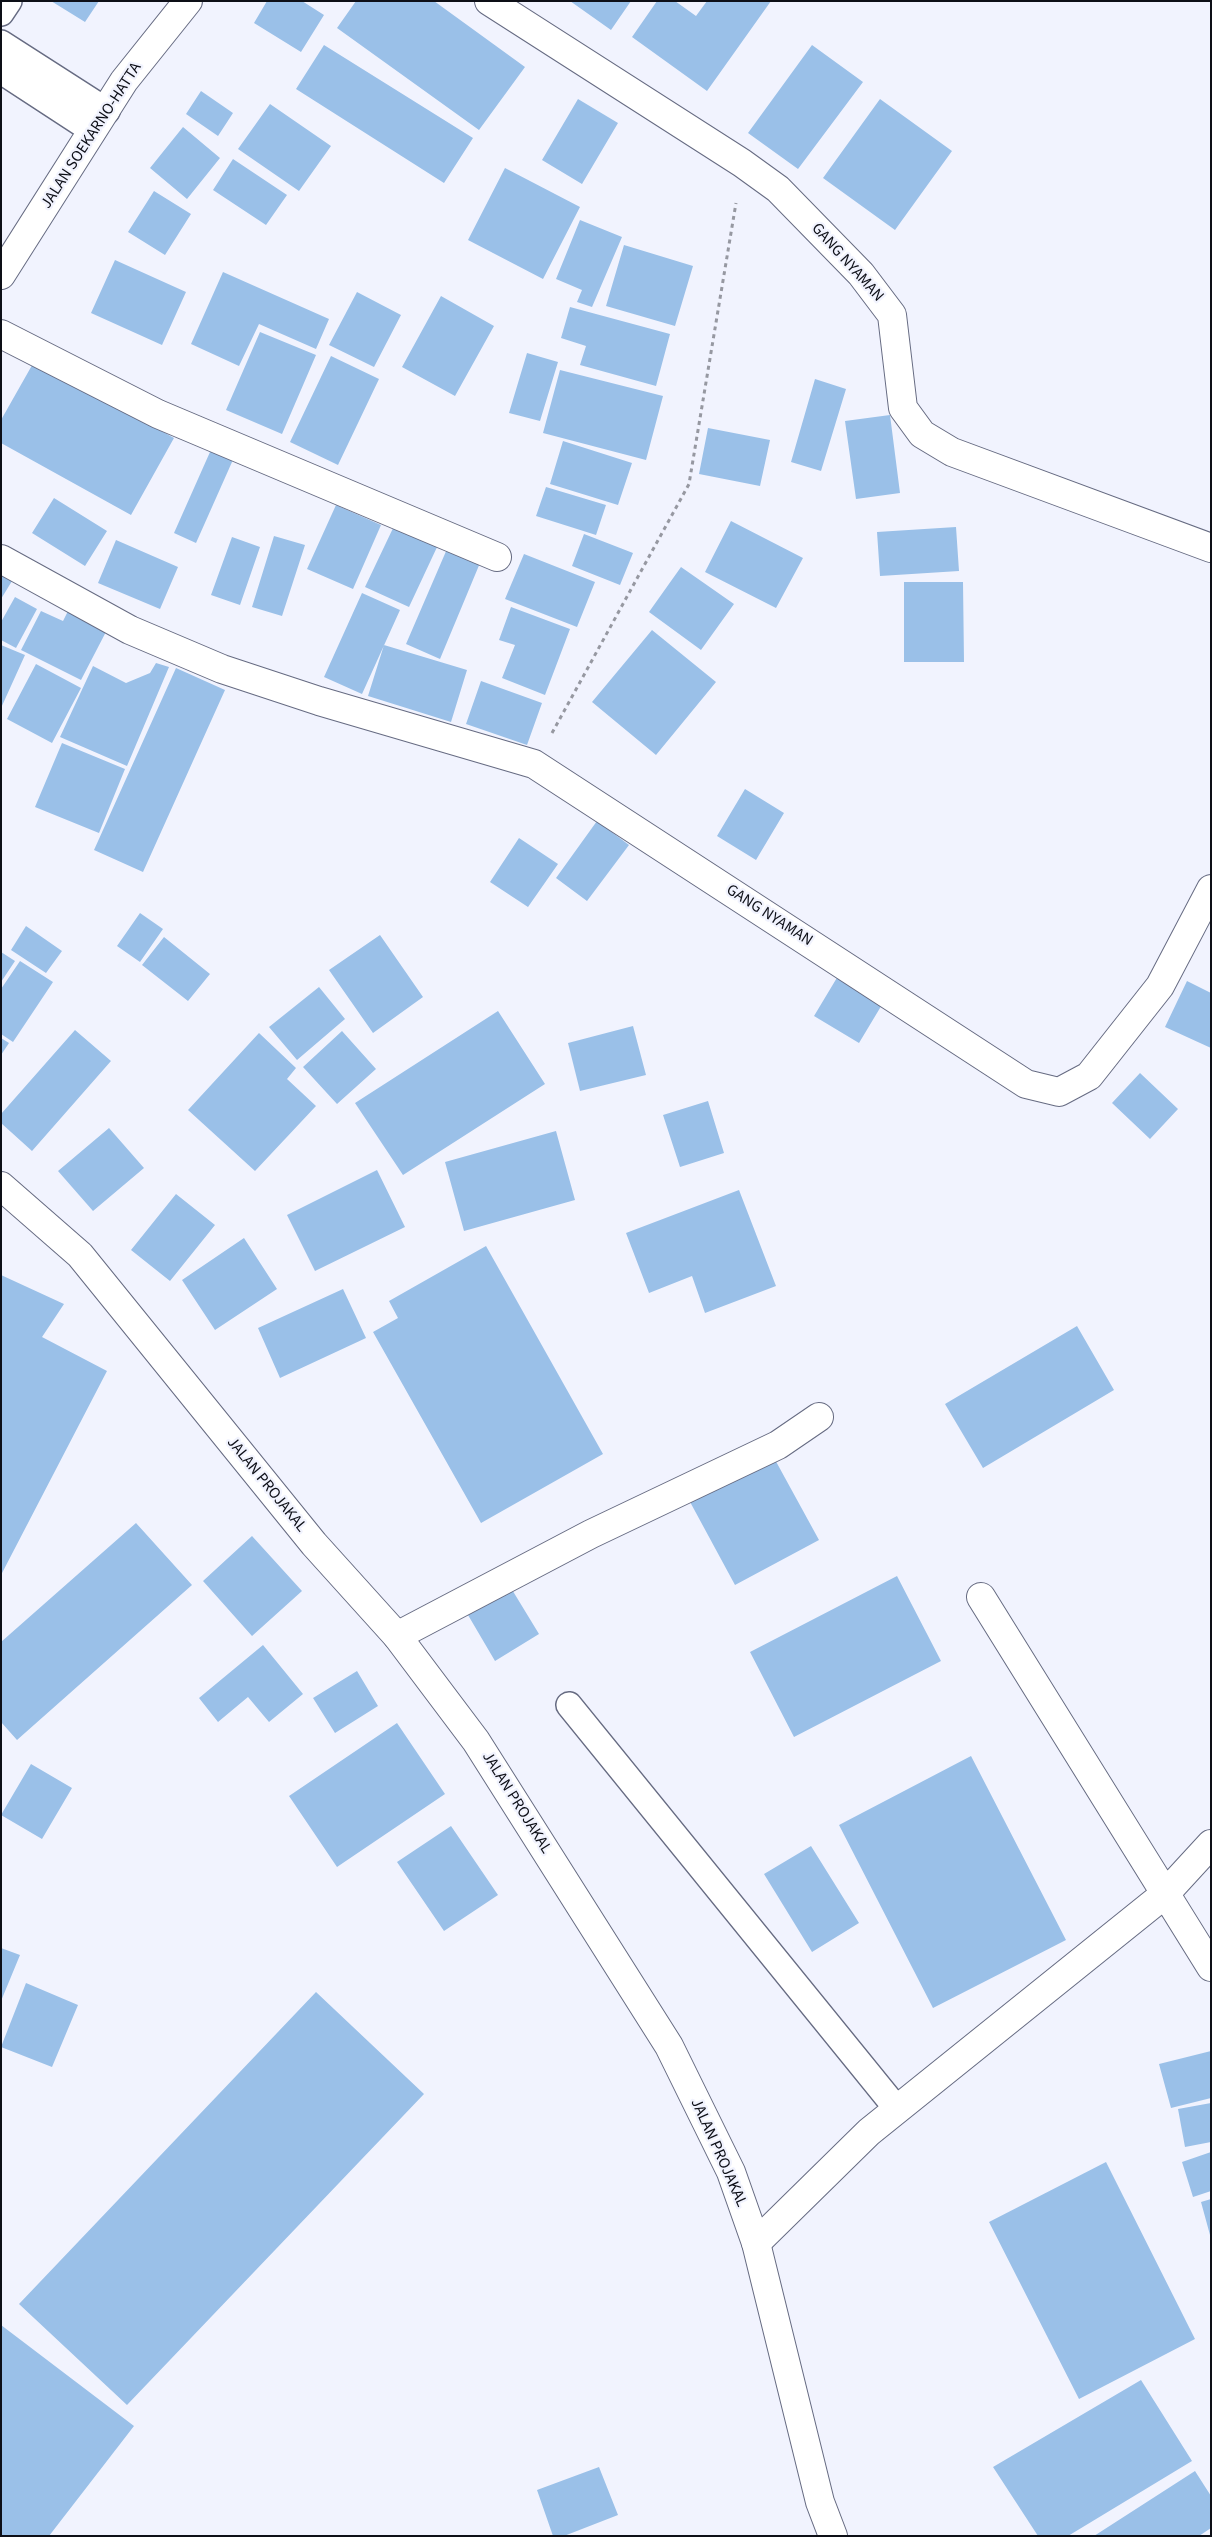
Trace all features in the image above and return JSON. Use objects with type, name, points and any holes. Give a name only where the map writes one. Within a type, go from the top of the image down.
[{"type":"main road","name":"JALAN SOEKARNO-HATTA","points":[[1,275],[124,81],[188,1]]},
{"type":"main road","name":"GANG NYAMAN","points":[[489,1],[742,163],[778,189],[861,274],[892,315],[902,408],[922,434],[952,452],[1211,548]]},
{"type":"main road","points":[[1,334],[158,414],[497,557]]},
{"type":"main road","name":"GANG NYAMAN","points":[[1,559],[130,630],[222,669],[319,702],[534,764],[1026,1084],[1059,1092],[1089,1076],[1160,986],[1211,889]]},
{"type":"main road","name":"JALAN PROJAKAL","points":[[1,1186],[80,1255],[314,1544],[397,1636],[476,1741],[669,2046],[730,2172],[756,2243],[820,2502],[833,2536]]},
{"type":"main road","points":[[397,1636],[591,1534],[778,1446],[819,1417]]},
{"type":"main road","points":[[980,1597],[1211,1967]]},
{"type":"main road","points":[[756,2243],[869,2132],[1165,1894],[1211,1844]]},
{"type":"lane","points":[[1,13],[9,1]]},
{"type":"lane","points":[[1,43],[100,121]]},
{"type":"lane","points":[[1,71],[100,121]]},
{"type":"lane","points":[[569,1705],[898,2109]]},
{"type":"path","points":[[534,764],[689,484],[742,163]]},
{"type":"building","points":[[51,1],[99,1],[85,22]]},
{"type":"building","points":[[267,1],[302,1],[324,15],[301,52],[254,23]]},
{"type":"building","points":[[356,1],[434,1],[525,67],[479,130],[337,28]]},
{"type":"building","points":[[570,1],[631,1],[611,30]]},
{"type":"building","points":[[657,1],[675,1],[696,16],[707,1],[771,1],[707,91],[632,37]]},
{"type":"building","points":[[324,45],[473,138],[444,183],[296,89]]},
{"type":"building","points":[[812,45],[863,82],[798,169],[748,133]]},
{"type":"building","points":[[201,91],[233,113],[218,136],[186,114]]},
{"type":"building","points":[[578,99],[618,123],[582,184],[542,160]]},
{"type":"building","points":[[880,99],[952,151],[895,230],[823,178]]},
{"type":"building","points":[[270,104],[331,146],[299,191],[238,149]]},
{"type":"building","points":[[183,127],[220,158],[187,199],[150,168]]},
{"type":"building","points":[[233,159],[287,195],[266,225],[213,190]]},
{"type":"building","points":[[505,168],[580,207],[543,279],[468,240]]},
{"type":"building","points":[[154,191],[191,214],[165,255],[128,232]]},
{"type":"building","points":[[580,220],[622,237],[592,307],[577,302],[582,290],[556,279]]},
{"type":"building","points":[[624,245],[693,266],[675,326],[606,306]]},
{"type":"building","points":[[115,260],[186,292],[162,345],[91,313]]},
{"type":"building","points":[[223,272],[329,319],[316,349],[259,324],[239,366],[191,344]]},
{"type":"building","points":[[357,292],[401,315],[374,367],[329,345]]},
{"type":"building","points":[[441,296],[494,326],[455,396],[402,367]]},
{"type":"building","points":[[570,307],[670,334],[656,386],[580,365],[586,346],[561,338]]},
{"type":"building","points":[[260,332],[316,355],[282,434],[226,410]]},
{"type":"building","points":[[527,353],[558,362],[540,421],[509,413]]},
{"type":"building","points":[[331,356],[379,379],[338,465],[290,442]]},
{"type":"building","points":[[35,360],[174,438],[131,515],[1,443],[1,420]]},
{"type":"building","points":[[560,370],[663,396],[646,460],[543,433]]},
{"type":"building","points":[[815,379],[846,389],[821,471],[791,462]]},
{"type":"building","points":[[890,415],[900,493],[856,499],[845,421]]},
{"type":"building","points":[[708,428],[770,440],[760,486],[699,474]]},
{"type":"building","points":[[563,441],[632,463],[618,505],[550,484]]},
{"type":"building","points":[[214,443],[236,453],[196,543],[174,533]]},
{"type":"building","points":[[546,487],[606,505],[596,535],[536,516]]},
{"type":"building","points":[[54,498],[107,531],[85,566],[32,533]]},
{"type":"building","points":[[336,505],[381,525],[353,589],[307,569]]},
{"type":"building","points":[[731,521],[803,558],[776,608],[705,572]]},
{"type":"building","points":[[395,524],[438,545],[409,607],[365,587]]},
{"type":"building","points":[[956,527],[959,571],[880,576],[877,532]]},
{"type":"building","points":[[584,534],[633,553],[620,585],[572,566]]},
{"type":"building","points":[[274,536],[305,545],[282,616],[252,607]]},
{"type":"building","points":[[232,537],[260,547],[240,605],[211,595]]},
{"type":"building","points":[[116,540],[178,567],[160,609],[98,583]]},
{"type":"building","points":[[447,549],[480,563],[440,659],[406,644]]},
{"type":"building","points":[[524,554],[595,582],[577,627],[505,599]]},
{"type":"building","points":[[681,567],[734,604],[701,650],[649,612]]},
{"type":"building","points":[[1,575],[12,581],[1,599]]},
{"type":"building","points":[[904,582],[963,582],[964,662],[904,662]]},
{"type":"building","points":[[362,593],[400,610],[362,694],[324,677]]},
{"type":"building","points":[[15,597],[37,609],[16,648],[1,640],[1,622]]},
{"type":"building","points":[[70,607],[109,626],[81,680],[21,650],[41,611],[63,621]]},
{"type":"building","points":[[511,607],[570,629],[545,695],[502,678],[515,645],[499,640]]},
{"type":"building","points":[[652,630],[716,682],[656,755],[592,702]]},
{"type":"building","points":[[1,645],[25,655],[1,708]]},
{"type":"building","points":[[384,645],[467,670],[451,722],[368,696]]},
{"type":"building","points":[[156,663],[169,667],[127,766],[60,737],[93,666],[126,683],[150,673]]},
{"type":"building","points":[[36,664],[81,688],[52,743],[7,719]]},
{"type":"building","points":[[176,668],[225,690],[143,872],[94,850]]},
{"type":"building","points":[[481,681],[542,703],[527,745],[466,724]]},
{"type":"building","points":[[62,743],[125,769],[99,833],[35,807]]},
{"type":"building","points":[[745,789],[784,813],[756,860],[717,836]]},
{"type":"building","points":[[597,821],[629,845],[587,901],[556,878]]},
{"type":"building","points":[[519,838],[558,864],[528,907],[490,882]]},
{"type":"building","points":[[140,913],[163,929],[140,962],[117,946]]},
{"type":"building","points":[[26,926],[62,951],[46,973],[11,950]]},
{"type":"building","points":[[380,935],[423,997],[373,1033],[329,970]]},
{"type":"building","points":[[164,937],[210,974],[188,1001],[142,965]]},
{"type":"building","points":[[1,952],[15,961],[1,982]]},
{"type":"building","points":[[20,961],[53,982],[13,1042],[1,1034],[1,989]]},
{"type":"building","points":[[838,976],[883,1003],[859,1043],[814,1016]]},
{"type":"building","points":[[1187,981],[1211,993],[1211,1048],[1165,1027]]},
{"type":"building","points":[[319,987],[345,1019],[297,1060],[269,1027]]},
{"type":"building","points":[[498,1011],[545,1084],[403,1175],[355,1103]]},
{"type":"building","points":[[633,1026],[646,1075],[580,1091],[568,1043]]},
{"type":"building","points":[[75,1030],[111,1061],[32,1151],[1,1123],[1,1114]]},
{"type":"building","points":[[342,1031],[376,1069],[337,1104],[303,1067]]},
{"type":"building","points":[[259,1033],[296,1068],[287,1079],[316,1106],[255,1171],[188,1110]]},
{"type":"building","points":[[1,1038],[9,1043],[1,1055]]},
{"type":"building","points":[[1140,1073],[1178,1109],[1150,1139],[1112,1103]]},
{"type":"building","points":[[708,1101],[724,1153],[680,1167],[663,1115]]},
{"type":"building","points":[[109,1128],[144,1168],[93,1211],[58,1171]]},
{"type":"building","points":[[556,1131],[575,1200],[464,1231],[445,1162]]},
{"type":"building","points":[[377,1170],[405,1227],[315,1271],[287,1215]]},
{"type":"building","points":[[739,1190],[776,1286],[705,1313],[692,1276],[649,1293],[626,1233]]},
{"type":"building","points":[[176,1194],[215,1225],[170,1281],[131,1250]]},
{"type":"building","points":[[244,1238],[277,1289],[215,1330],[182,1280]]},
{"type":"building","points":[[486,1246],[603,1454],[481,1523],[373,1332],[398,1318],[389,1301]]},
{"type":"building","points":[[1,1275],[64,1304],[42,1337],[107,1371],[1,1575]]},
{"type":"building","points":[[343,1289],[366,1338],[280,1378],[258,1328]]},
{"type":"building","points":[[1077,1326],[1114,1390],[983,1468],[945,1404]]},
{"type":"building","points":[[773,1456],[819,1540],[735,1585],[689,1500]]},
{"type":"building","points":[[136,1523],[192,1585],[17,1740],[1,1722],[1,1642]]},
{"type":"building","points":[[252,1536],[302,1591],[252,1636],[203,1581]]},
{"type":"building","points":[[897,1576],[941,1661],[794,1737],[750,1652]]},
{"type":"building","points":[[511,1588],[539,1634],[495,1661],[468,1615]]},
{"type":"building","points":[[263,1645],[303,1694],[269,1722],[248,1697],[218,1722],[199,1698]]},
{"type":"building","points":[[357,1671],[378,1706],[335,1733],[313,1698]]},
{"type":"building","points":[[397,1723],[445,1794],[337,1867],[289,1796]]},
{"type":"building","points":[[971,1756],[1066,1940],[933,2008],[839,1825]]},
{"type":"building","points":[[31,1764],[72,1788],[42,1839],[1,1815]]},
{"type":"building","points":[[451,1826],[498,1895],[444,1931],[397,1862]]},
{"type":"building","points":[[811,1846],[859,1923],[812,1952],[764,1874]]},
{"type":"building","points":[[1,1948],[20,1955],[1,2001]]},
{"type":"building","points":[[26,1983],[78,2005],[52,2067],[1,2047]]},
{"type":"building","points":[[316,1992],[424,2094],[127,2405],[19,2304]]},
{"type":"building","points":[[1211,2051],[1211,2098],[1171,2108],[1159,2064]]},
{"type":"building","points":[[1211,2103],[1211,2142],[1185,2147],[1178,2109]]},
{"type":"building","points":[[1211,2152],[1211,2191],[1193,2197],[1182,2162]]},
{"type":"building","points":[[1106,2162],[1195,2339],[1079,2399],[989,2222]]},
{"type":"building","points":[[1211,2199],[1211,2235],[1210,2235],[1201,2202]]},
{"type":"building","points":[[1,2325],[134,2426],[49,2536],[1,2536]]},
{"type":"building","points":[[1141,2380],[1192,2461],[1068,2536],[1038,2536],[993,2467]]},
{"type":"building","points":[[599,2467],[618,2515],[564,2536],[553,2536],[537,2490]]},
{"type":"building","points":[[1195,2471],[1211,2496],[1211,2528],[1199,2536],[1094,2536]]}]
